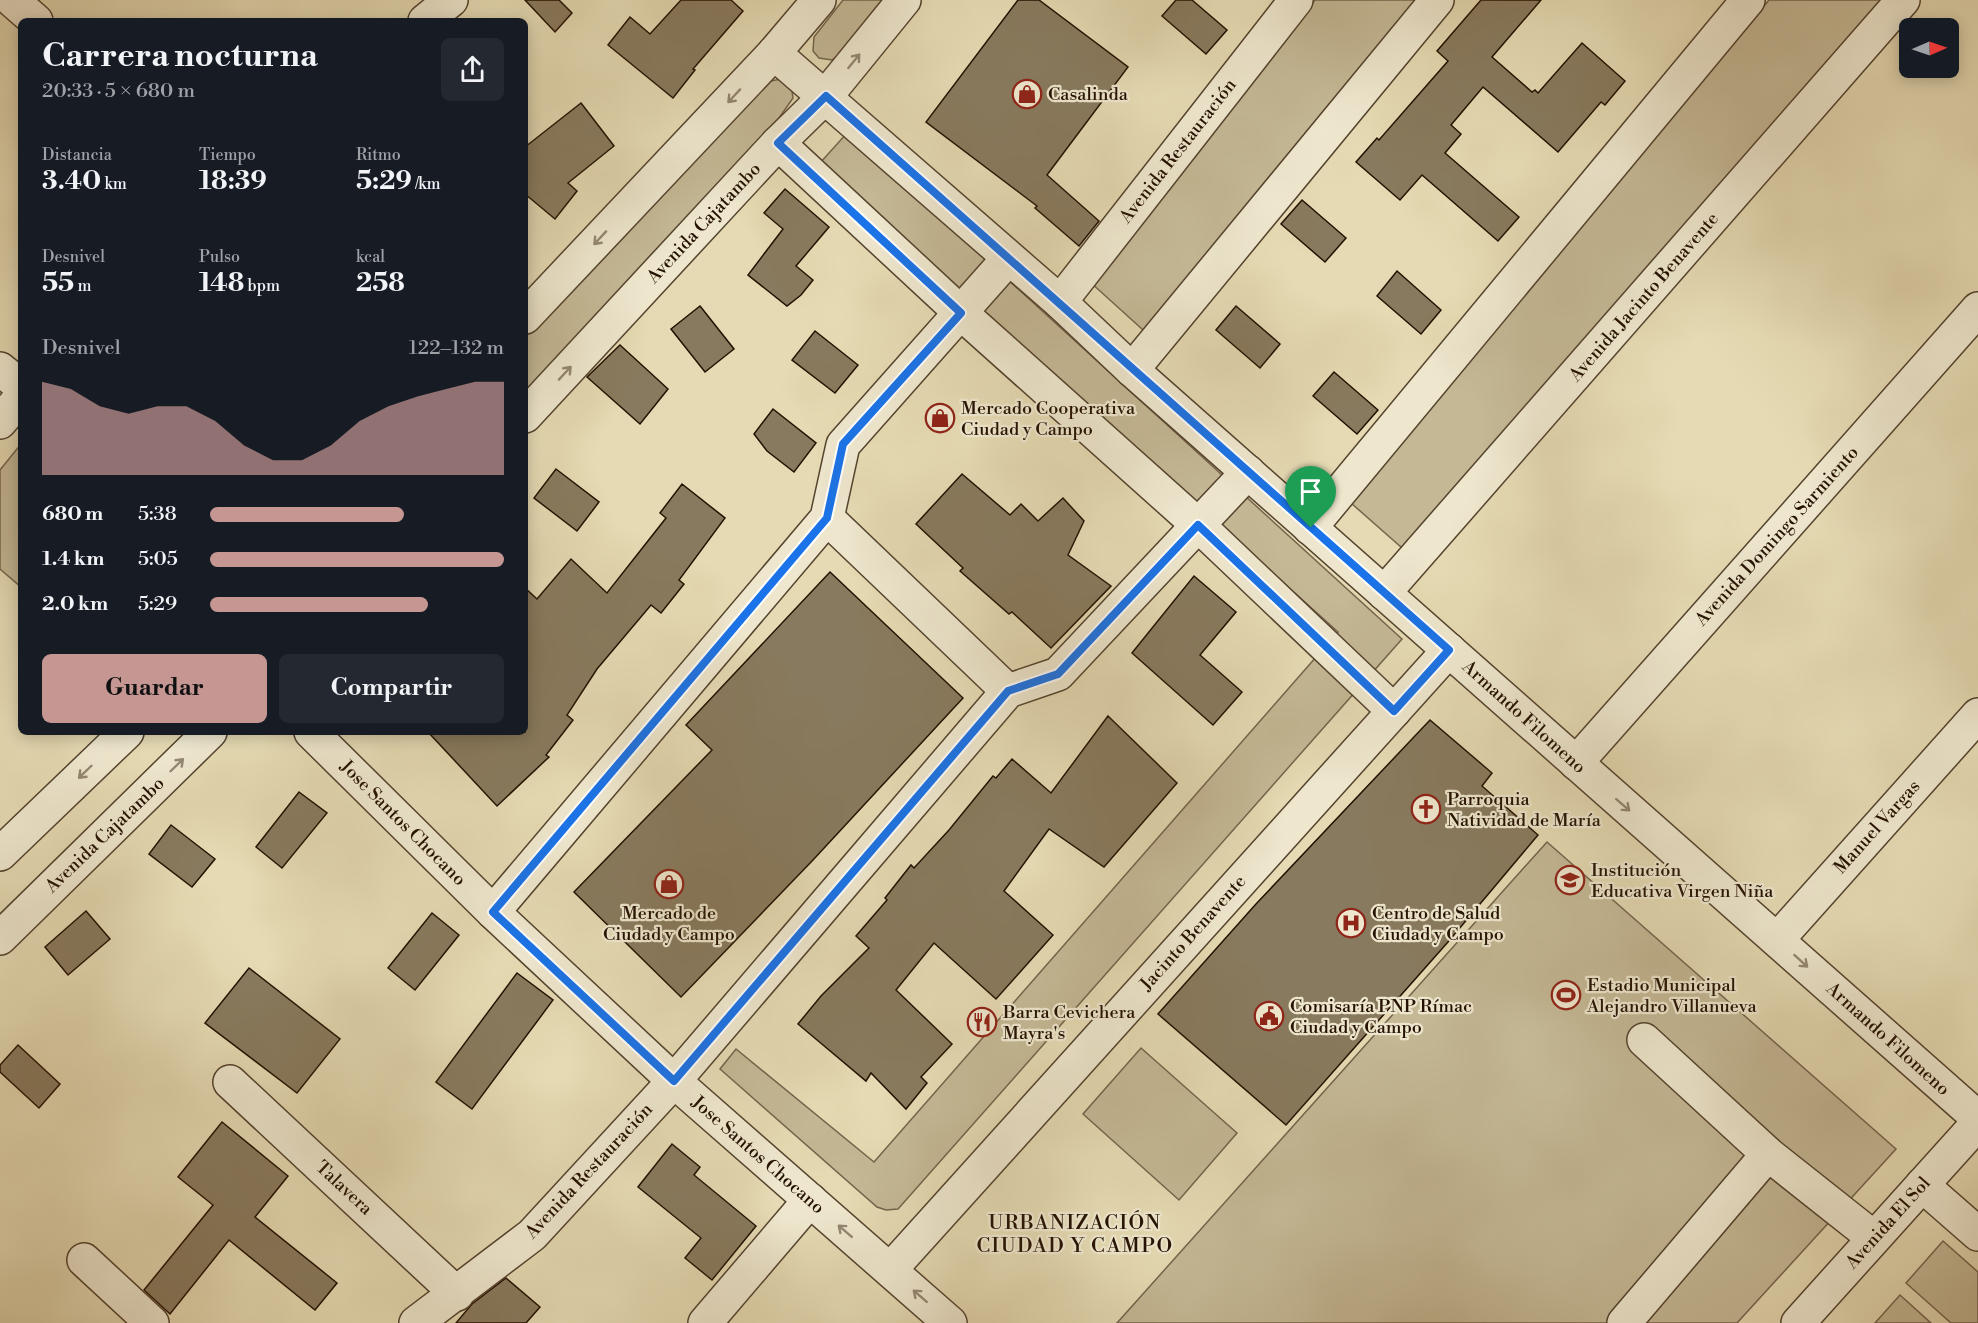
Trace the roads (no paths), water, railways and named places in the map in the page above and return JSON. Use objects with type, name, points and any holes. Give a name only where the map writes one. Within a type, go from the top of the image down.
[{"type":"street","points":[[12,0],[33,18]]},
{"type":"street","points":[[528,314],[774,53],[819,0]]},
{"type":"street","name":"Avenida Cajatambo","points":[[528,413],[778,143],[826,96],[904,0]]},
{"type":"street","name":"Avenida Restauración","points":[[1060,302],[1296,0]]},
{"type":"street","points":[[1132,370],[1437,0]]},
{"type":"street","points":[[1311,528],[1748,0]]},
{"type":"street","name":"Avenida Jacinto Benavente","points":[[1384,593],[1903,0]]},
{"type":"street","name":"Armando Filomeno","points":[[774,53],[1060,302],[1132,370],[1978,1118]]},
{"type":"street","points":[[778,143],[961,313],[1198,525],[1394,711]]},
{"type":"street","points":[[493,912],[827,518],[843,444],[1008,259]]},
{"type":"street","name":"Avenida Domingo Sarmiento","points":[[1576,763],[1978,309]]},
{"type":"street","points":[[0,369],[18,384]]},
{"type":"street","points":[[0,422],[18,400]]},
{"type":"street","points":[[827,518],[1008,691],[1058,674],[1248,472]]},
{"type":"street","name":"Jacinto Benavente","points":[[890,1270],[1449,650]]},
{"type":"street","name":"Avenida Restauración","points":[[416,1323],[532,1236],[674,1081],[1008,691]]},
{"type":"street","name":"Manuel Vargas","points":[[1777,940],[1978,714]]},
{"type":"street","points":[[0,854],[124,735]]},
{"type":"street","name":"Avenida Cajatambo","points":[[0,938],[207,735]]},
{"type":"street","name":"Jose Santos Chocano","points":[[314,735],[493,912],[674,1081],[950,1323]]},
{"type":"street","points":[[1644,1040],[1768,1154],[1874,1238]]},
{"type":"street","name":"Talavera","points":[[230,1082],[457,1294]]},
{"type":"street","name":"Avenida El Sol","points":[[1798,1323],[1978,1123]]},
{"type":"street","points":[[1624,1323],[1768,1154]]},
{"type":"street","points":[[1922,1185],[1978,1234]]},
{"type":"street","points":[[705,1323],[810,1200]]},
{"type":"street","points":[[84,1260],[152,1323]]},
{"type":"place","name":"Casalinda","points":[[1027,94]]},
{"type":"place","name":"Mercado Cooperativa Ciudad y Campo","points":[[940,418]]},
{"type":"place","name":"Parroquia Natividad de María","points":[[1426,809]]},
{"type":"place","name":"Institución Educativa Virgen Niña","points":[[1570,880]]},
{"type":"place","name":"Mercado de Ciudad y Campo","points":[[669,884]]},
{"type":"place","name":"Centro de Salud Ciudad y Campo","points":[[1351,923]]},
{"type":"place","name":"Estadio Municipal Alejandro Villanueva","points":[[1566,995]]},
{"type":"place","name":"Comisaría PNP Rímac Ciudad y Campo","points":[[1269,1016]]},
{"type":"place","name":"Barra Cevichera Mayra's","points":[[982,1022]]},
{"type":"district","name":"URBANIZACIÓN CIUDAD Y CAMPO","points":[[1075,1234]]}]
